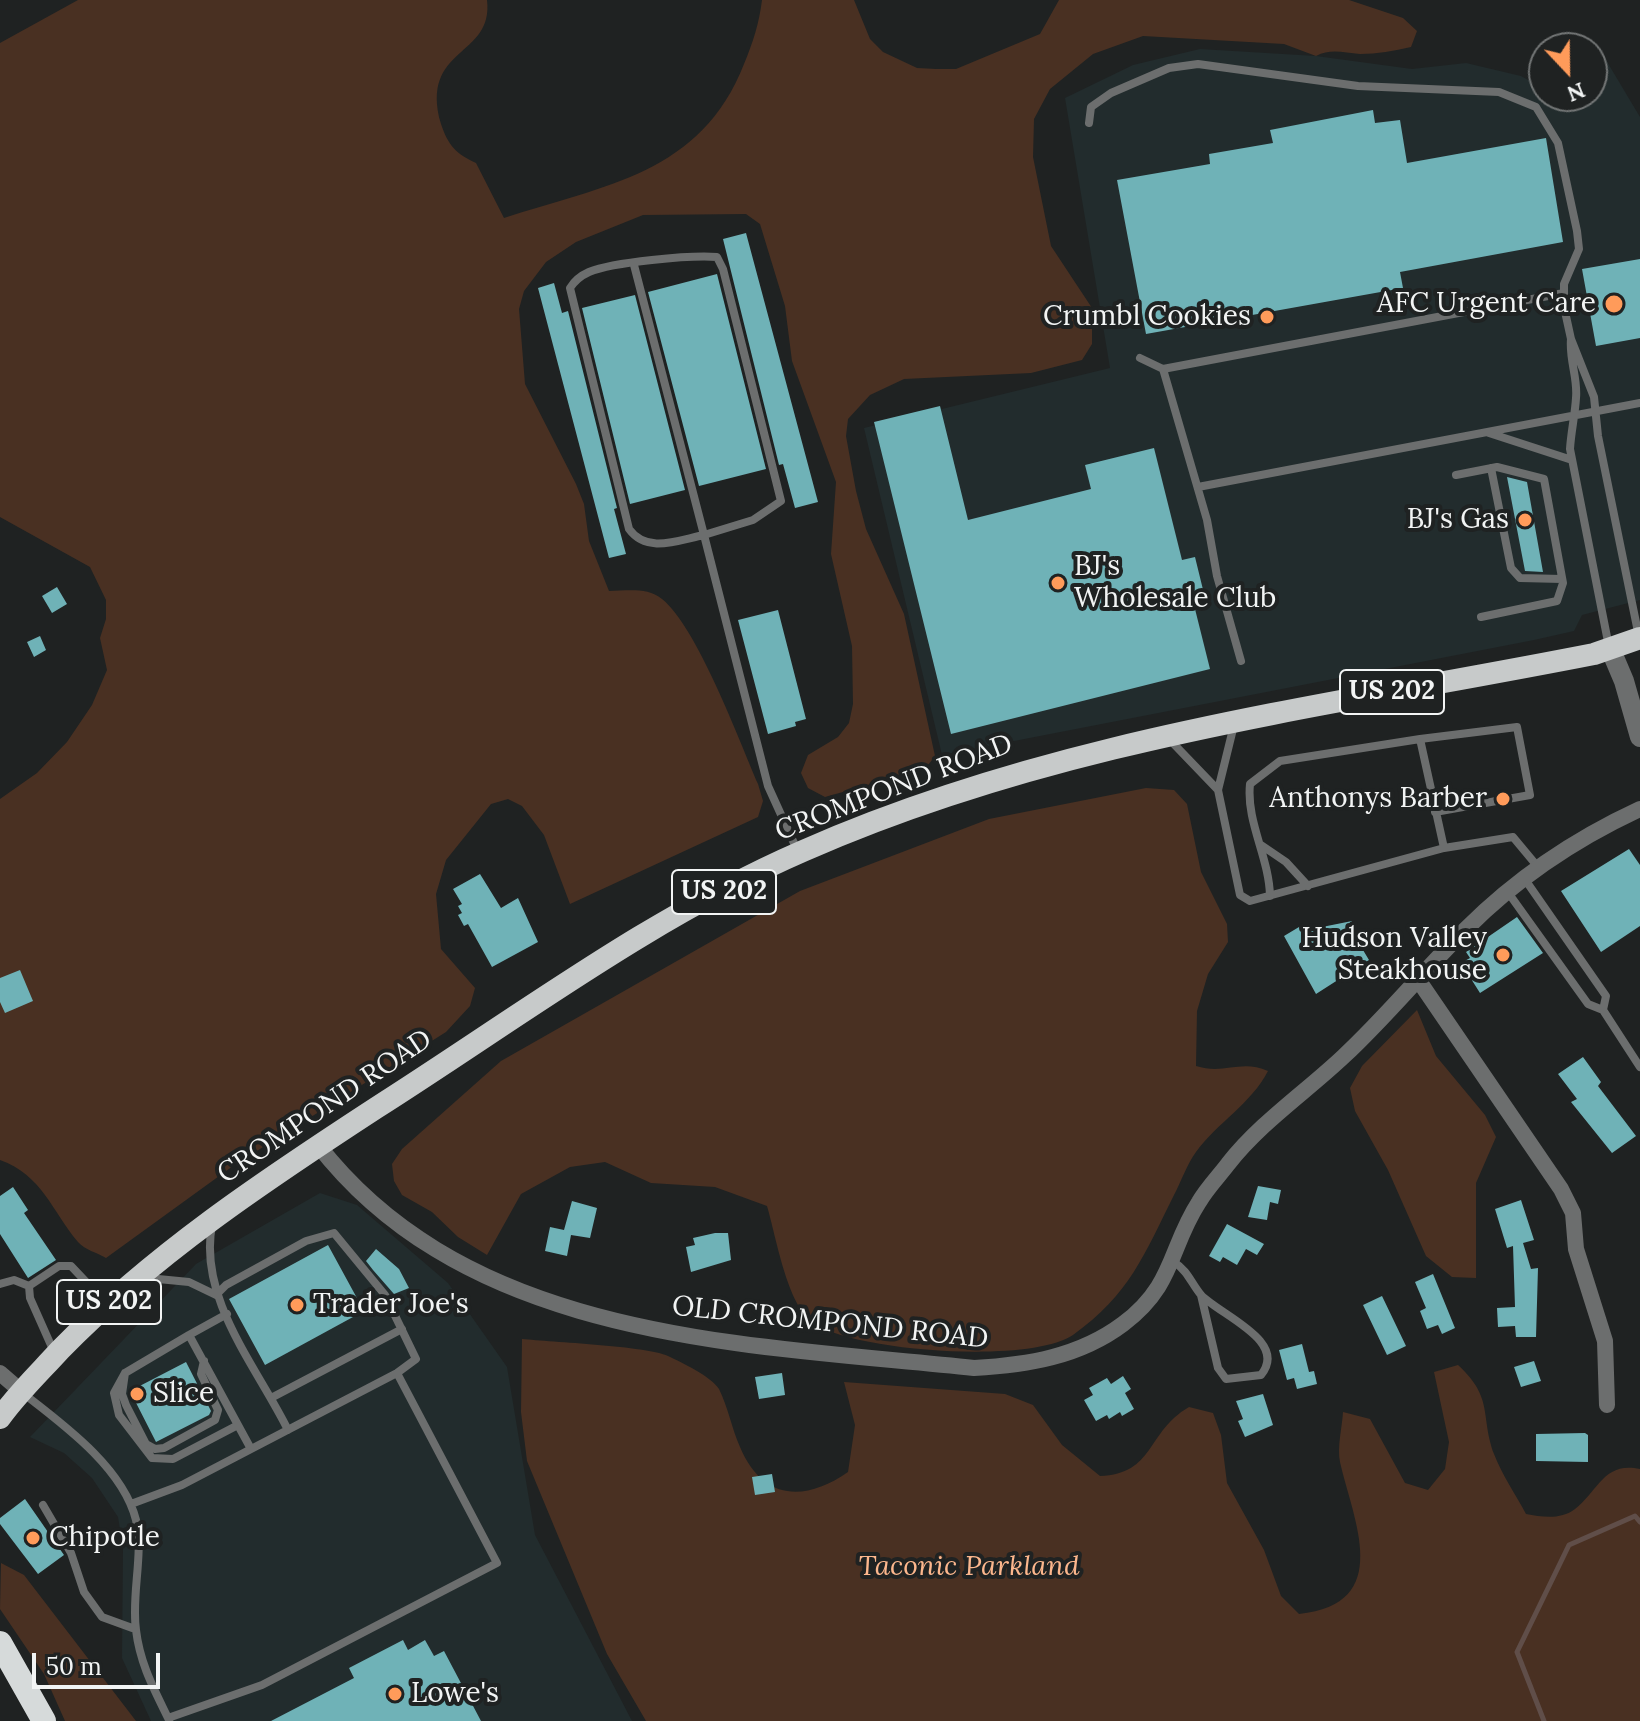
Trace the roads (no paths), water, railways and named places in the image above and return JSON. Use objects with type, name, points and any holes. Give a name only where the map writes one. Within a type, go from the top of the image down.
[{"type":"highway","name":"CROMPOND ROAD","points":[[0,1418],[107,1304],[213,1219],[318,1145],[598,963],[798,853],[966,788],[1164,734],[1586,656],[1640,639]]},
{"type":"highway","points":[[0,1643],[44,1721]]},
{"type":"street","points":[[1610,648],[1624,681],[1640,737]]},
{"type":"street","name":"OLD CROMPOND ROAD","points":[[318,1145],[361,1194],[399,1225],[468,1271],[528,1293],[676,1337],[974,1368],[1017,1366],[1084,1347],[1123,1323],[1154,1294],[1174,1262],[1198,1203],[1236,1153],[1345,1056],[1466,929],[1507,891],[1567,847],[1640,809]]},
{"type":"street","points":[[1419,981],[1561,1189],[1573,1213],[1576,1249],[1605,1341],[1607,1405]]},
{"type":"street","points":[[0,1373],[22,1392]]},
{"type":"lane","points":[[1089,123],[1091,107],[1111,93],[1169,68],[1198,64],[1358,86],[1499,92],[1536,107],[1558,143],[1577,231],[1579,249],[1571,264],[1564,293],[1571,339],[1569,358],[1577,397],[1571,417],[1572,460],[1610,648]]},
{"type":"lane","points":[[700,256],[717,257],[723,269],[781,501],[753,520],[704,535],[650,545],[636,540],[629,529],[570,288],[575,280],[591,271],[700,256]]},
{"type":"lane","points":[[634,265],[768,786],[798,853]]},
{"type":"lane","points":[[1140,358],[1163,369],[1564,293]]},
{"type":"lane","points":[[1571,339],[1585,366],[1594,397],[1594,411],[1640,639]]},
{"type":"lane","points":[[1163,369],[1198,487],[1217,576],[1241,661]]},
{"type":"lane","points":[[1198,487],[1640,403]]},
{"type":"lane","points":[[1486,432],[1572,460]]},
{"type":"lane","points":[[1491,468],[1511,568],[1520,578],[1562,579]]},
{"type":"lane","points":[[1456,475],[1491,468],[1544,479],[1562,579],[1557,601],[1481,617]]},
{"type":"lane","points":[[1235,719],[1218,790],[1240,895],[1250,901],[1444,848],[1513,837],[1606,996],[1603,1010]]},
{"type":"lane","points":[[1270,896],[1269,875],[1248,803],[1250,784],[1280,761],[1517,727],[1530,795],[1435,812]]},
{"type":"lane","points":[[1164,734],[1218,790]]},
{"type":"lane","points":[[1420,739],[1444,848]]},
{"type":"lane","points":[[1260,844],[1286,862],[1308,886]]},
{"type":"lane","points":[[1507,891],[1588,1004],[1603,1010],[1640,1067]]},
{"type":"lane","points":[[213,1219],[208,1243],[216,1295],[288,1430]]},
{"type":"lane","points":[[131,1504],[182,1485],[397,1373],[416,1359],[385,1295],[334,1233],[306,1241],[226,1285],[216,1295]]},
{"type":"lane","points":[[1174,1262],[1186,1270],[1201,1295],[1218,1368],[1226,1379],[1261,1375],[1268,1366],[1268,1354],[1259,1339],[1201,1295]]},
{"type":"lane","points":[[29,1286],[59,1266],[71,1266],[107,1304]]},
{"type":"lane","points":[[135,1279],[170,1278],[200,1286],[216,1295]]},
{"type":"lane","points":[[0,1284],[14,1280],[29,1286]]},
{"type":"lane","points":[[29,1286],[30,1298],[56,1355]]},
{"type":"lane","points":[[227,1314],[125,1373],[114,1393],[114,1403],[141,1448],[152,1458],[173,1459],[238,1425]]},
{"type":"lane","points":[[271,1398],[402,1329]]},
{"type":"lane","points":[[189,1335],[251,1449]]},
{"type":"lane","points":[[125,1373],[122,1394],[146,1444],[155,1449],[164,1448],[215,1420],[218,1410],[201,1374],[204,1361]]},
{"type":"lane","points":[[22,1392],[89,1451],[131,1504],[137,1523],[135,1629],[144,1674],[168,1719],[262,1685],[497,1563],[397,1373]]},
{"type":"lane","points":[[43,1505],[71,1553],[84,1592],[102,1617],[135,1629]]},
{"type":"waterway","points":[[1544,1721],[1517,1652],[1569,1545],[1635,1516],[1640,1522]]},
{"type":"place","name":"AFC Urgent Care","points":[[1614,304]]},
{"type":"place","name":"Crumbl Cookies","points":[[1267,317]]},
{"type":"place","name":"BJ's Gas","points":[[1525,520]]},
{"type":"place","name":"BJ's Wholesale Club","points":[[1058,583]]},
{"type":"place","name":"Anthonys Barber","points":[[1503,799]]},
{"type":"place","name":"Hudson Valley Steakhouse","points":[[1503,955]]},
{"type":"place","name":"Trader Joe's","points":[[297,1305]]},
{"type":"place","name":"Slice","points":[[137,1394]]},
{"type":"place","name":"Chipotle","points":[[33,1538]]},
{"type":"place","name":"Lowe's","points":[[395,1694]]},
{"type":"park label","name":"Taconic Parkland","points":[[969,1567]]}]
